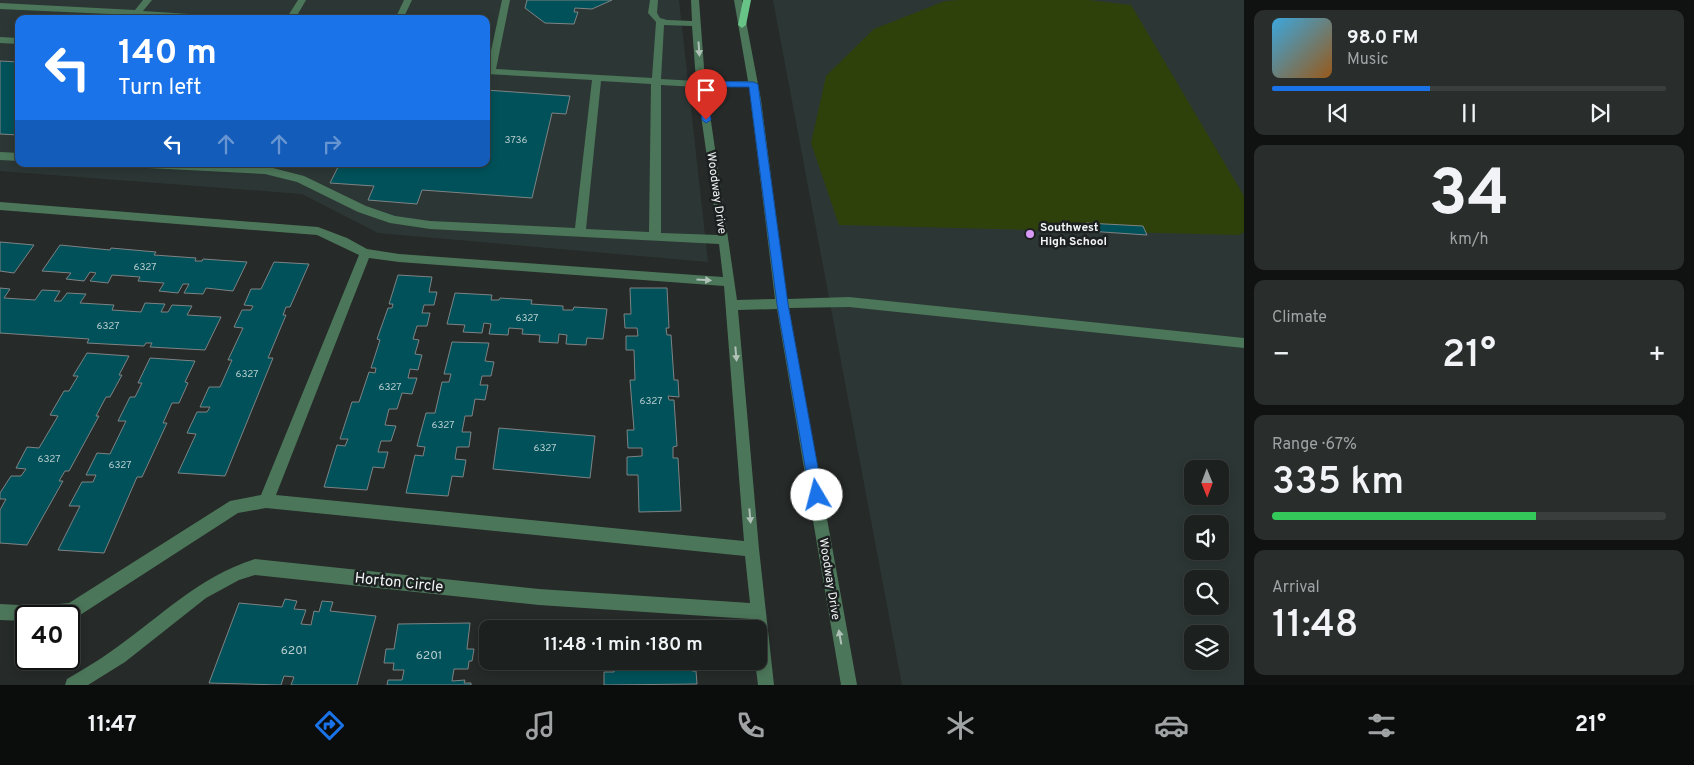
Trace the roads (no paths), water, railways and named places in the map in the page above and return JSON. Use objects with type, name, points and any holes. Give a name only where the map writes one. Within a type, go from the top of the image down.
[{"type":"main road","points":[[742,25],[747,0]]},
{"type":"street","points":[[136,15],[148,0]]},
{"type":"street","points":[[293,15],[302,0]]},
{"type":"street","points":[[401,15],[408,0]]},
{"type":"street","points":[[490,67],[506,0]]},
{"type":"street","points":[[654,0],[652,13],[654,18],[660,21],[697,23]]},
{"type":"street","name":"Woodway Drive","points":[[695,0],[701,84],[730,282],[752,549],[760,612],[766,685]]},
{"type":"street","name":"Woodway Drive","points":[[738,0],[753,84],[782,304],[848,685]]},
{"type":"street","points":[[0,6],[122,15]]},
{"type":"street","points":[[655,236],[656,81],[660,21]]},
{"type":"street","points":[[0,40],[15,41]]},
{"type":"street","points":[[490,71],[701,84],[753,84]]},
{"type":"street","points":[[580,233],[597,78]]},
{"type":"street","points":[[0,156],[15,157]]},
{"type":"street","points":[[206,167],[265,170],[300,179],[362,210],[394,220],[430,225],[724,240]]},
{"type":"street","points":[[0,206],[318,231],[343,241],[364,253],[399,258],[730,282]]},
{"type":"street","points":[[266,501],[364,253]]},
{"type":"street","points":[[732,305],[849,302],[1244,343]]},
{"type":"street","points":[[0,612],[38,614],[71,611],[235,506],[266,501],[752,549]]},
{"type":"street","name":"Horton Circle","points":[[74,685],[119,656],[197,596],[239,571],[254,567],[540,597],[760,612]]},
{"type":"place","name":"Southwest High School","points":[[1030,234]]}]
